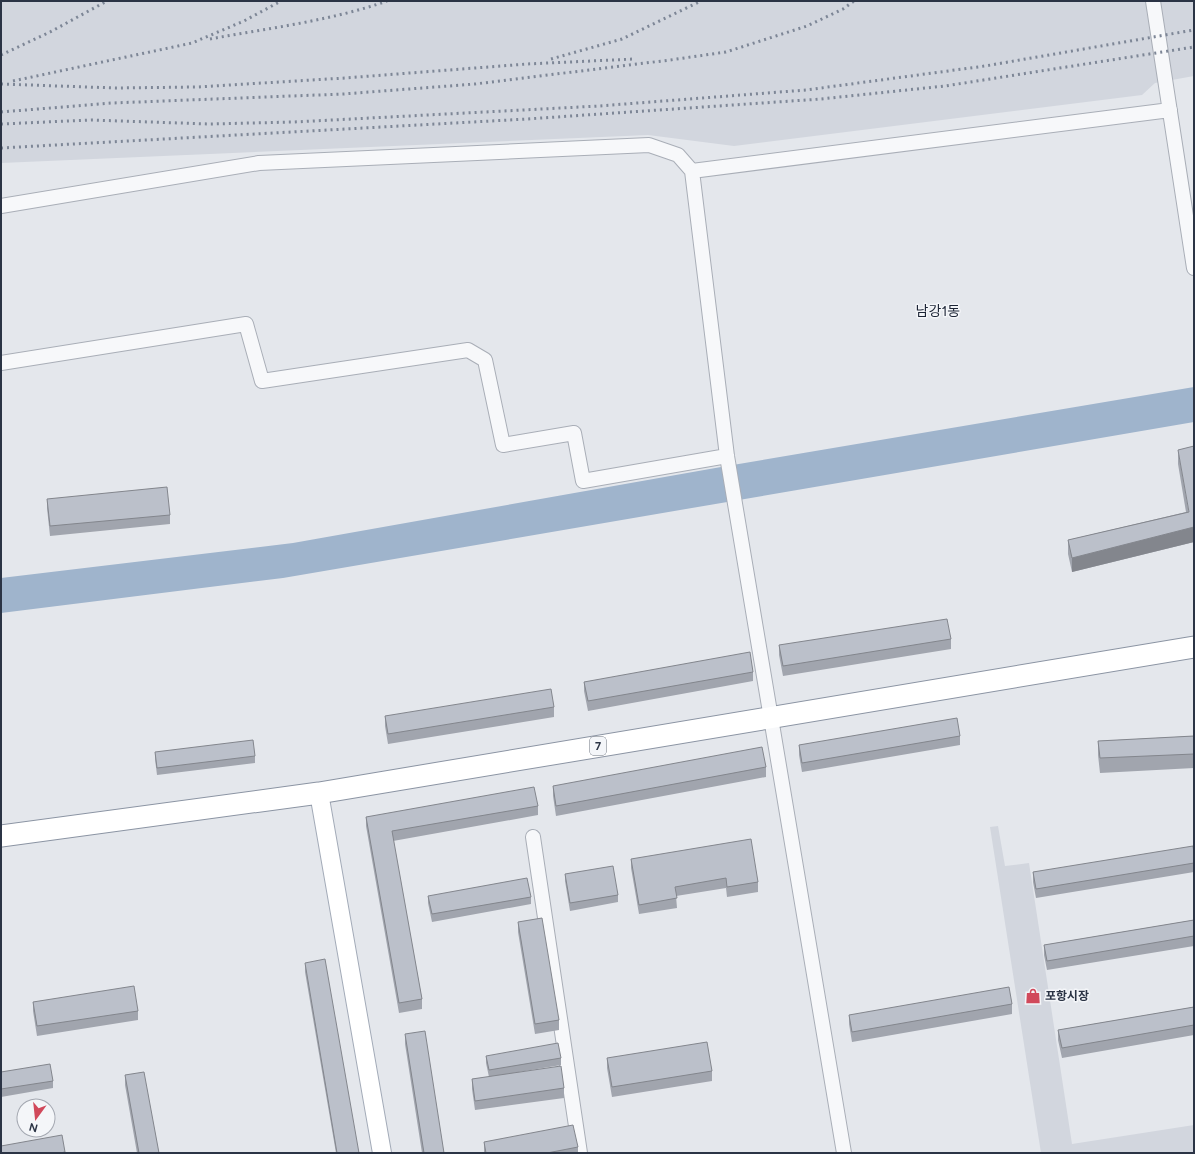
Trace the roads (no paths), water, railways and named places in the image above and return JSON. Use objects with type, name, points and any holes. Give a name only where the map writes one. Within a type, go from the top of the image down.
[{"type":"highway","name":"7","points":[[1,836],[318,793],[1194,647]]},
{"type":"main road","points":[[318,793],[382,1153]]},
{"type":"street","points":[[1153,1],[1194,268]]},
{"type":"street","points":[[692,171],[1170,110]]},
{"type":"street","points":[[1,206],[259,163],[648,146],[678,156],[692,171],[727,456],[844,1153]]},
{"type":"street","points":[[1,363],[246,324],[262,381],[468,350],[485,360],[503,445],[574,433],[583,482],[727,456]]},
{"type":"street","points":[[533,838],[580,1153]]},
{"type":"water","points":[[1194,387],[1194,422],[283,578],[1,613],[1,578],[293,543],[721,467]]},
{"type":"railway","points":[[1,55],[50,32],[107,1]]},
{"type":"railway","points":[[13,81],[192,43],[244,21],[281,1]]},
{"type":"railway","points":[[210,39],[322,19],[387,1]]},
{"type":"railway","points":[[551,59],[622,39],[701,1]]},
{"type":"railway","points":[[1,112],[112,103],[343,94],[475,84],[670,60],[726,52],[807,26],[843,9],[854,1]]},
{"type":"railway","points":[[1,124],[91,120],[209,124],[294,122],[599,106],[806,90],[985,66],[1194,30]]},
{"type":"railway","points":[[1,148],[527,119],[821,99],[945,86],[1194,47]]},
{"type":"railway","points":[[1,84],[116,88],[197,87],[345,78],[527,64],[634,59]]},
{"type":"place","name":"포항시장","points":[[1033,996]]},
{"type":"district","name":"남강1동","points":[[938,311]]}]
